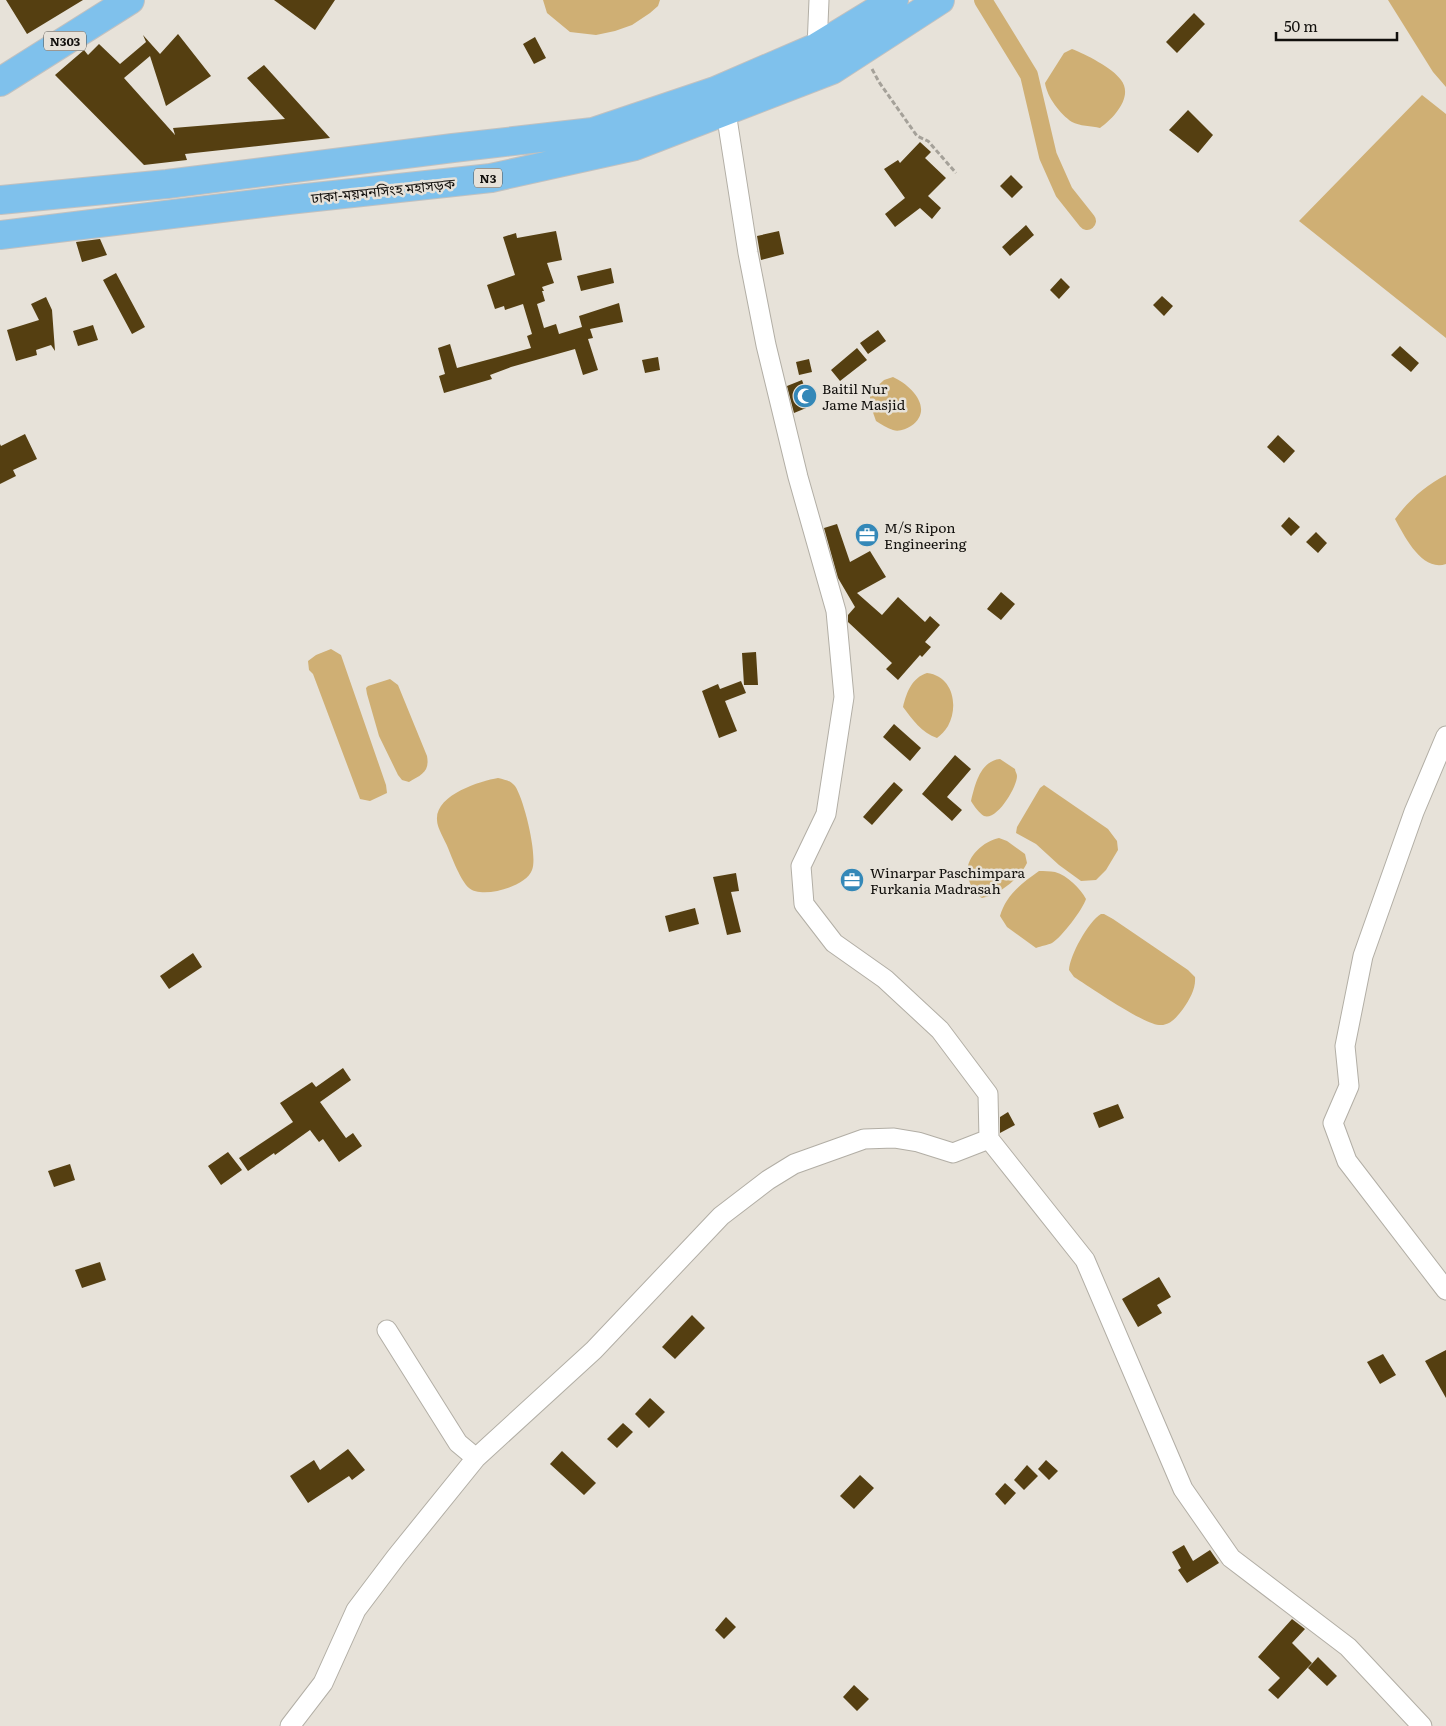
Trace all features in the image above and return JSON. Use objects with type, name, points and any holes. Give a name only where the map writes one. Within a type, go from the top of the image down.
[{"type":"highway","name":"N303","points":[[0,82],[130,0]]},
{"type":"highway","points":[[0,200],[167,184],[593,132],[715,91],[817,47],[894,0]]},
{"type":"highway","name":"ঢাকা-ময়মনসিংহ মহাসড়ক","points":[[0,235],[288,200],[491,178],[635,146],[832,70],[940,0]]},
{"type":"street","points":[[817,47],[819,0]]},
{"type":"street","points":[[726,112],[748,253],[766,345],[798,478],[836,611],[844,697],[826,814],[801,866],[804,904],[834,943],[886,979],[940,1030],[988,1094],[989,1139],[1085,1260],[1184,1489],[1231,1558],[1348,1647],[1422,1726]]},
{"type":"street","points":[[1446,736],[1414,812],[1363,956],[1345,1046],[1349,1086],[1333,1123],[1347,1161],[1446,1290]]},
{"type":"street","points":[[290,1726],[323,1683],[356,1610],[476,1458],[594,1350],[721,1216],[768,1180],[794,1164],[864,1139],[894,1138],[918,1142],[953,1153],[989,1139]]},
{"type":"street","points":[[387,1330],[458,1443],[476,1458]]},
{"type":"path","points":[[862,51],[879,82],[917,136],[928,141],[956,174]]},
{"type":"shaded area","points":[[543,0],[660,0],[658,6],[632,25],[596,35],[570,32],[547,13]]},
{"type":"shaded area","points":[[1388,0],[1446,0],[1446,87],[1433,72]]},
{"type":"shaded area","points":[[1072,49],[1112,71],[1121,80],[1124,87],[1125,93],[1120,107],[1111,119],[1100,128],[1072,122],[1055,105],[1048,94],[1045,83],[1064,53]]},
{"type":"shaded area","points":[[1422,95],[1446,114],[1446,338],[1299,221]]},
{"type":"shaded area","points":[[893,377],[913,392],[921,405],[918,419],[911,426],[895,431],[876,421],[870,404],[870,393],[884,380]]},
{"type":"shaded area","points":[[1446,475],[1446,564],[1437,565],[1429,563],[1415,551],[1395,519],[1418,494]]},
{"type":"shaded area","points":[[331,649],[341,655],[386,785],[387,793],[370,801],[360,799],[313,674],[309,670],[308,661],[316,655]]},
{"type":"shaded area","points":[[927,673],[936,675],[943,680],[948,686],[953,701],[953,710],[948,726],[937,738],[922,729],[903,707],[911,686],[917,678]]},
{"type":"shaded area","points":[[390,679],[398,685],[428,761],[424,772],[409,782],[402,780],[398,775],[379,736],[367,694],[366,688],[368,686]]},
{"type":"shaded area","points":[[1000,759],[1015,769],[1016,781],[1010,795],[1000,808],[989,816],[984,816],[971,801],[974,788],[983,769],[993,761]]},
{"type":"shaded area","points":[[498,778],[513,784],[519,793],[532,841],[532,870],[521,882],[503,890],[493,892],[475,891],[466,885],[457,869],[438,827],[438,811],[443,803],[460,791],[481,782]]},
{"type":"shaded area","points":[[1044,785],[1108,829],[1117,841],[1118,850],[1106,870],[1096,880],[1081,881],[1059,865],[1036,844],[1016,833],[1017,827],[1040,788]]},
{"type":"shaded area","points":[[999,838],[1007,841],[1025,854],[1027,863],[1019,875],[1008,885],[996,893],[982,898],[976,894],[971,886],[968,868],[974,854],[979,849],[992,840]]},
{"type":"shaded area","points":[[1039,871],[1055,872],[1064,876],[1077,887],[1086,899],[1066,930],[1056,940],[1036,948],[1007,927],[1000,916],[1010,896]]},
{"type":"shaded area","points":[[1101,914],[1113,919],[1188,970],[1195,977],[1195,986],[1190,998],[1178,1015],[1170,1022],[1159,1025],[1141,1018],[1074,977],[1069,970],[1080,939]]},
{"type":"building","points":[[6,0],[83,0],[27,34]]},
{"type":"building","points":[[274,0],[335,0],[315,30]]},
{"type":"building","points":[[1194,13],[1205,24],[1177,53],[1166,42]]},
{"type":"building","points":[[178,34],[211,76],[166,106],[150,56],[124,78],[175,135],[173,128],[285,119],[247,78],[264,65],[330,138],[185,154],[187,160],[144,165],[55,75],[84,50],[88,55],[99,44],[120,64],[146,42],[143,35],[160,54]]},
{"type":"building","points":[[535,37],[546,58],[534,64],[523,44]]},
{"type":"building","points":[[1188,110],[1213,135],[1198,153],[1169,130]]},
{"type":"building","points":[[920,142],[931,152],[925,158],[946,178],[928,196],[941,208],[932,219],[920,208],[895,227],[885,214],[905,198],[884,169],[898,160],[900,163]]},
{"type":"building","points":[[1011,175],[1023,187],[1012,198],[1000,186]]},
{"type":"building","points":[[1026,225],[1034,235],[1010,256],[1002,247]]},
{"type":"building","points":[[556,231],[562,260],[547,263],[554,283],[542,287],[545,301],[537,304],[544,328],[556,324],[559,334],[582,327],[579,316],[619,303],[623,322],[590,329],[593,338],[588,339],[598,370],[583,375],[575,349],[511,367],[490,375],[492,379],[444,393],[439,376],[445,374],[438,348],[450,344],[457,368],[531,348],[527,336],[532,334],[523,304],[505,310],[504,306],[495,309],[487,285],[515,275],[503,237],[516,233],[517,238]]},
{"type":"building","points":[[779,231],[784,254],[761,260],[757,236]]},
{"type":"building","points":[[100,239],[107,255],[82,262],[76,242]]},
{"type":"building","points":[[611,268],[614,283],[581,291],[577,276]]},
{"type":"building","points":[[116,273],[145,327],[132,334],[103,280]]},
{"type":"building","points":[[1061,278],[1070,287],[1059,299],[1050,290]]},
{"type":"building","points":[[1162,296],[1173,306],[1164,316],[1153,305]]},
{"type":"building","points":[[46,297],[52,310],[55,351],[51,345],[36,350],[37,355],[16,361],[7,330],[39,320],[31,304]]},
{"type":"building","points":[[93,325],[98,340],[78,346],[73,331]]},
{"type":"building","points":[[878,330],[886,341],[868,354],[860,343]]},
{"type":"building","points":[[1400,346],[1419,363],[1411,372],[1391,355]]},
{"type":"building","points":[[857,348],[867,360],[840,381],[831,370]]},
{"type":"building","points":[[658,357],[660,370],[645,373],[642,360]]},
{"type":"building","points":[[809,359],[812,372],[799,375],[796,362]]},
{"type":"building","points":[[802,380],[811,406],[794,413],[787,386]]},
{"type":"building","points":[[25,434],[37,459],[13,470],[16,476],[0,484],[0,444],[1,446]]},
{"type":"building","points":[[1278,435],[1295,451],[1284,463],[1267,447]]},
{"type":"building","points":[[1289,517],[1300,527],[1291,536],[1281,526]]},
{"type":"building","points":[[837,524],[850,562],[870,551],[886,577],[857,593],[882,615],[898,597],[925,622],[930,616],[940,625],[925,642],[931,647],[922,657],[920,655],[898,680],[886,669],[892,663],[848,622],[848,615],[855,607],[838,578],[824,528]]},
{"type":"building","points":[[1316,532],[1327,543],[1318,553],[1306,542]]},
{"type":"building","points":[[1001,592],[1015,604],[1001,620],[987,609]]},
{"type":"building","points":[[756,652],[758,685],[744,685],[742,653]]},
{"type":"building","points":[[741,681],[746,693],[725,701],[737,731],[719,738],[702,691],[718,684],[720,689]]},
{"type":"building","points":[[894,724],[921,748],[910,761],[883,737]]},
{"type":"building","points":[[955,755],[971,769],[947,797],[962,810],[952,821],[922,794]]},
{"type":"building","points":[[894,782],[903,790],[872,825],[863,817]]},
{"type":"building","points":[[736,873],[739,891],[731,892],[741,932],[727,935],[713,877]]},
{"type":"building","points":[[695,908],[699,924],[669,932],[665,916]]},
{"type":"building","points":[[193,953],[202,967],[169,989],[160,976]]},
{"type":"building","points":[[343,1068],[351,1080],[320,1102],[346,1138],[353,1133],[362,1146],[339,1162],[323,1139],[319,1142],[310,1130],[275,1155],[274,1153],[248,1171],[239,1158],[293,1122],[280,1103],[312,1082],[316,1087]]},
{"type":"building","points":[[1118,1104],[1124,1118],[1099,1128],[1093,1113]]},
{"type":"building","points":[[1008,1112],[1015,1125],[1000,1133],[1000,1117]]},
{"type":"building","points":[[228,1152],[242,1170],[221,1185],[208,1166]]},
{"type":"building","points":[[70,1164],[75,1180],[54,1187],[48,1171]]},
{"type":"building","points":[[100,1262],[106,1280],[82,1288],[75,1270]]},
{"type":"building","points":[[1159,1277],[1171,1297],[1157,1305],[1162,1313],[1138,1327],[1122,1299]]},
{"type":"building","points":[[692,1315],[705,1328],[675,1359],[662,1347]]},
{"type":"building","points":[[1446,1350],[1446,1398],[1425,1361]]},
{"type":"building","points":[[1383,1354],[1396,1375],[1380,1384],[1367,1362]]},
{"type":"building","points":[[650,1398],[665,1412],[649,1428],[635,1414]]},
{"type":"building","points":[[623,1423],[633,1432],[617,1448],[607,1439]]},
{"type":"building","points":[[348,1449],[365,1470],[352,1480],[349,1476],[308,1503],[290,1476],[314,1460],[320,1470]]},
{"type":"building","points":[[562,1451],[596,1483],[584,1495],[550,1464]]},
{"type":"building","points":[[1046,1460],[1058,1471],[1049,1480],[1038,1469]]},
{"type":"building","points":[[1027,1465],[1038,1476],[1024,1490],[1014,1480]]},
{"type":"building","points":[[860,1475],[874,1488],[854,1509],[840,1496]]},
{"type":"building","points":[[1005,1483],[1016,1493],[1005,1505],[995,1494]]},
{"type":"building","points":[[1184,1545],[1193,1561],[1210,1550],[1219,1563],[1187,1583],[1178,1570],[1181,1568],[1172,1552]]},
{"type":"building","points":[[726,1617],[736,1627],[724,1639],[715,1630]]},
{"type":"building","points":[[1292,1619],[1305,1629],[1292,1643],[1312,1663],[1278,1699],[1268,1690],[1280,1678],[1258,1657]]},
{"type":"building","points":[[1318,1657],[1337,1676],[1327,1686],[1308,1668]]},
{"type":"building","points":[[854,1685],[869,1699],[857,1711],[843,1697]]},
{"type":"waterway","points":[[983,0],[1029,75],[1048,156],[1064,192],[1087,221]]},
{"type":"place","name":"Baitil Nur Jame Masjid","points":[[805,396]]},
{"type":"place","name":"M/S Ripon Engineering","points":[[867,535]]},
{"type":"place","name":"Winarpar Paschimpara Furkania Madrasah","points":[[852,880]]}]
